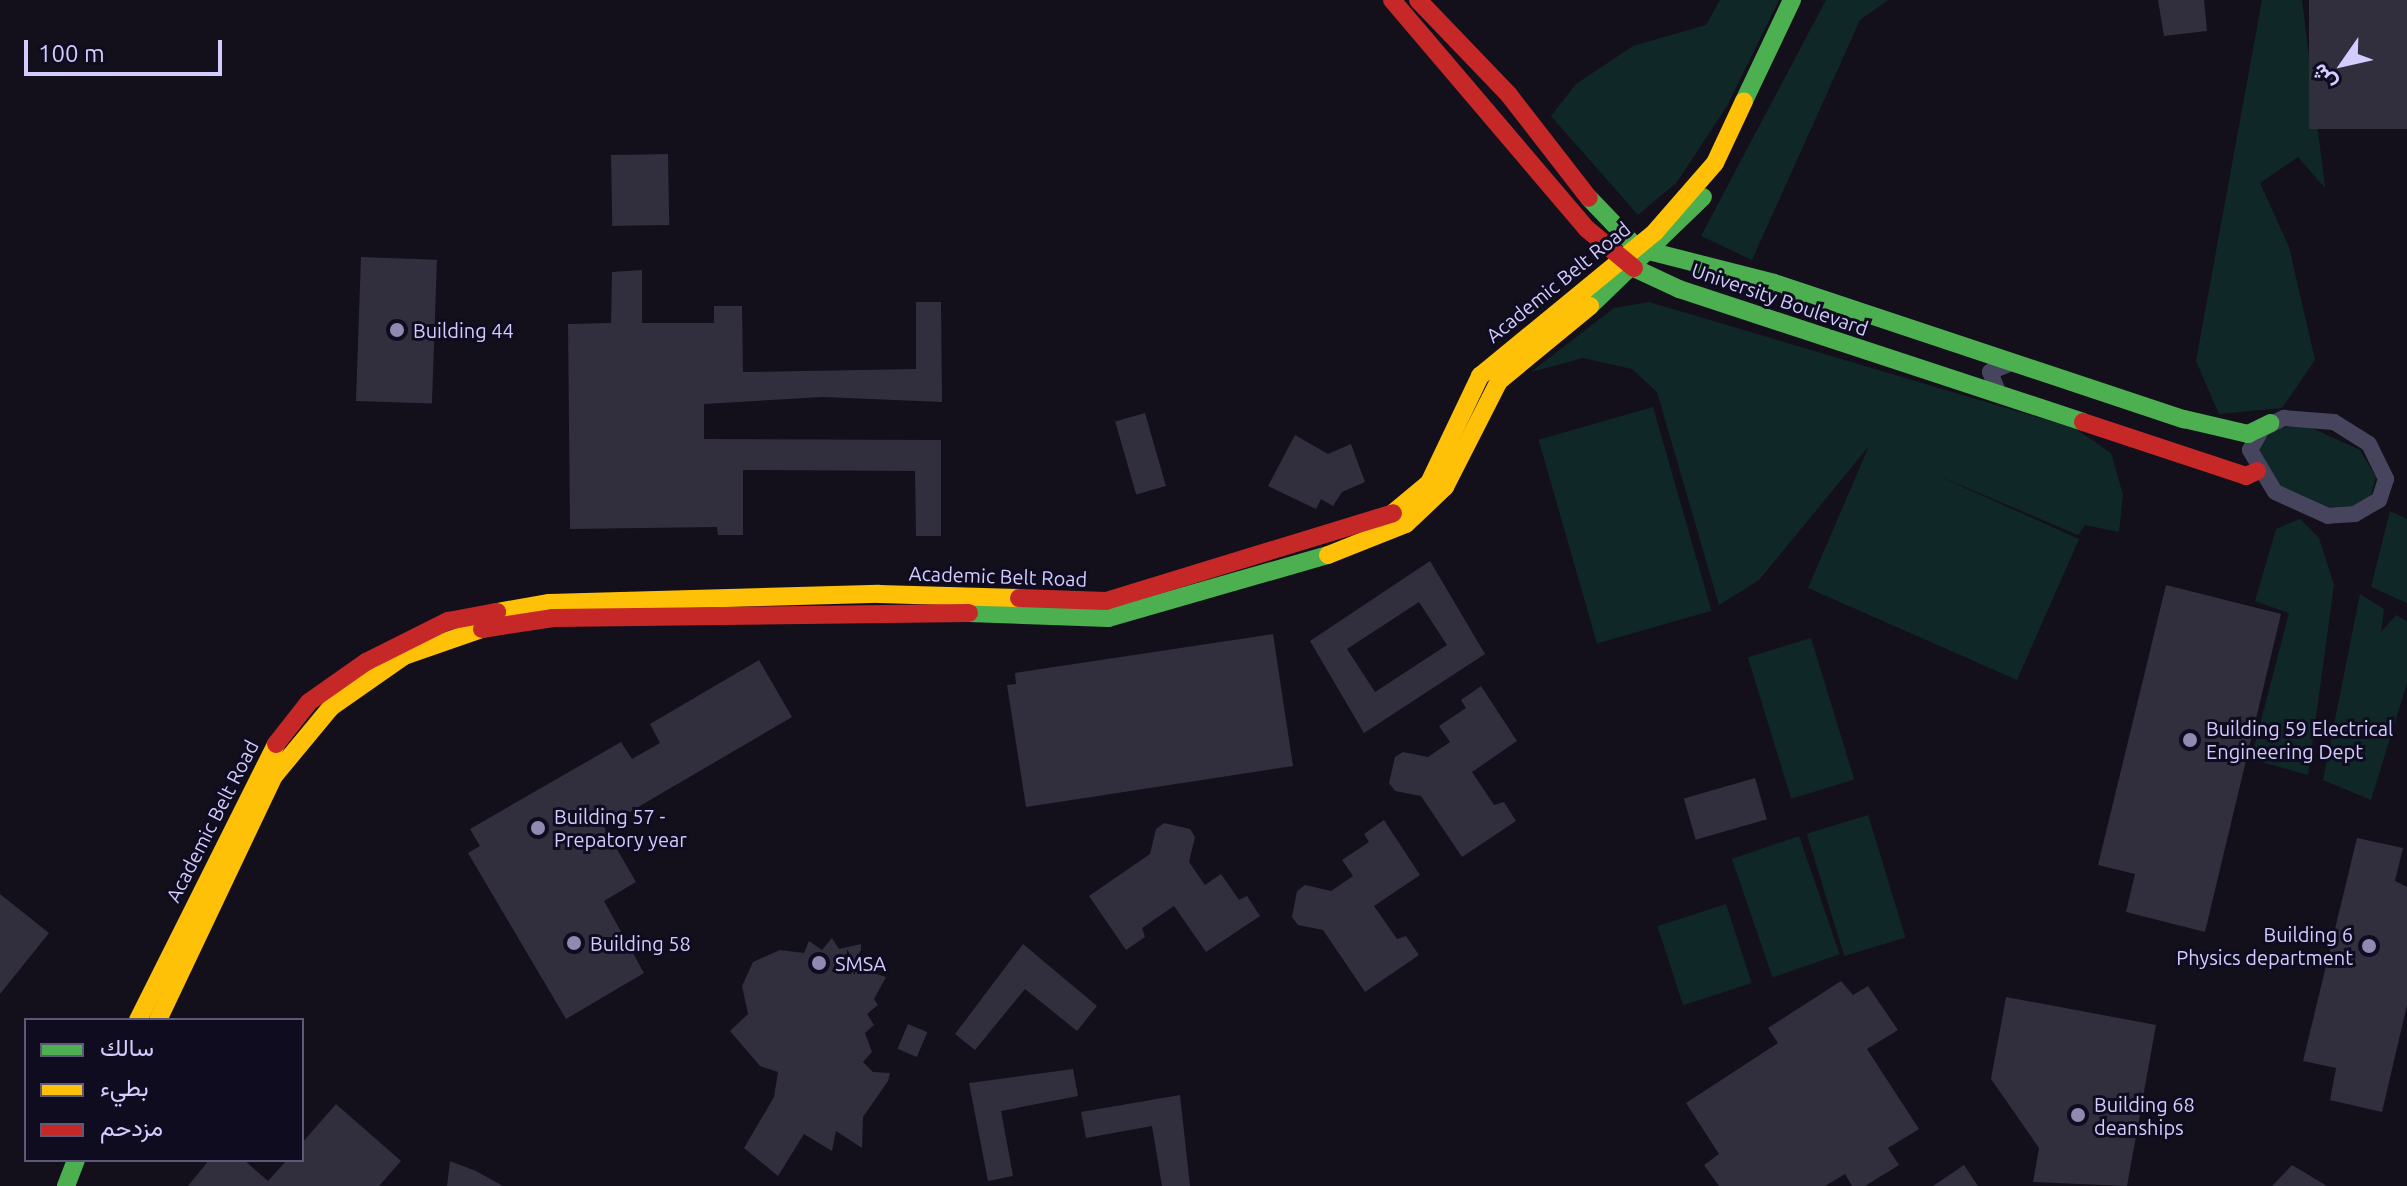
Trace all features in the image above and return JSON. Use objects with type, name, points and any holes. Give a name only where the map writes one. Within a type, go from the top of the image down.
[{"type":"street","name":"University Boulevard","points":[[1392,0],[1587,229],[1628,264],[1679,289],[2002,397],[2246,476],[2257,471]]},
{"type":"street","name":"University Boulevard","points":[[1418,0],[1509,95],[1606,220],[1644,250],[1774,283],[2210,426],[2248,434],[2271,423]]},
{"type":"street","name":"Academic Belt Road","points":[[1644,250],[1715,163],[1792,0]]},
{"type":"street","name":"Academic Belt Road","points":[[159,1018],[274,776],[331,707],[404,656],[462,632],[553,618],[898,610],[1108,618],[1346,550],[1390,533],[1426,509],[1445,487],[1499,381],[1628,264],[1698,206],[1724,165],[1803,0]]},
{"type":"street","name":"Academic Belt Road","points":[[139,1018],[247,792],[286,727],[309,702],[392,645],[479,612],[549,603],[879,594],[1106,601],[1351,533],[1417,496],[1480,376],[1628,264]]},
{"type":"street","points":[[2002,397],[1990,385],[1990,372],[2011,363]]},
{"type":"street","points":[[2302,416],[2349,430],[2380,459],[2384,490],[2379,500],[2355,514],[2315,514],[2275,492],[2257,471],[2250,450],[2271,423],[2302,416]]},
{"type":"street","points":[[66,1186],[75,1162]]},
{"type":"street","points":[[78,1186],[86,1162]]},
{"type":"green space","points":[[1720,0],[1779,0],[1727,106],[1677,182],[1638,215],[1551,116],[1576,84],[1633,46],[1706,25]]},
{"type":"green space","points":[[1826,0],[1888,0],[1860,20],[1752,260],[1701,236]]},
{"type":"green space","points":[[2262,0],[2302,0],[2325,188],[2298,157],[2260,183],[2289,247],[2315,360],[2282,408],[2219,414],[2196,361]]},
{"type":"green space","points":[[1649,302],[2074,428],[2111,453],[2123,495],[2119,532],[2085,525],[2078,535],[1932,473],[2079,539],[2017,680],[1808,588],[1869,446],[1759,580],[1719,605],[1657,392],[1632,369],[1583,358],[1531,372],[1614,308]]},
{"type":"green space","points":[[1653,407],[1711,611],[1597,644],[1539,440]]},
{"type":"green space","points":[[2305,425],[2360,450],[2376,477],[2370,498],[2357,507],[2322,509],[2284,493],[2258,453],[2260,444],[2276,429]]},
{"type":"green space","points":[[2390,511],[2407,519],[2407,603],[2371,587]]},
{"type":"green space","points":[[2300,519],[2319,538],[2334,585],[2308,775],[2251,759],[2289,613],[2255,601],[2276,529]]},
{"type":"green space","points":[[2360,594],[2384,609],[2381,632],[2396,615],[2407,621],[2407,683],[2371,800],[2323,780]]},
{"type":"green space","points":[[1811,638],[1854,780],[1791,799],[1748,657]]},
{"type":"green space","points":[[1868,815],[1905,937],[1844,956],[1807,834]]},
{"type":"green space","points":[[1799,836],[1840,954],[1773,977],[1732,859]]},
{"type":"green space","points":[[1726,904],[1752,983],[1683,1005],[1658,926]]},
{"type":"building","points":[[2158,0],[2204,0],[2207,31],[2164,36]]},
{"type":"building","points":[[2309,0],[2407,0],[2407,129],[2309,129]]},
{"type":"building","points":[[668,154],[669,225],[612,226],[611,155]]},
{"type":"building","name":"Building 44","points":[[361,257],[437,260],[432,404],[356,401]]},
{"type":"building","points":[[642,270],[642,323],[714,323],[714,306],[742,306],[743,372],[916,369],[916,302],[941,302],[942,402],[822,397],[704,404],[704,439],[941,440],[941,536],[916,536],[915,471],[743,470],[743,535],[718,535],[717,527],[570,529],[568,324],[611,323],[612,272]]},
{"type":"building","points":[[1145,413],[1166,486],[1136,495],[1115,422]]},
{"type":"building","points":[[1295,435],[1328,454],[1351,444],[1365,482],[1342,492],[1333,506],[1321,499],[1316,509],[1268,486]]},
{"type":"building","points":[[1430,561],[1485,654],[1364,733],[1310,641]],"holes":[[[1419,602],[1447,645],[1375,692],[1347,649]]]},
{"type":"building","name":"Building 59 Electrical Engineering Dept","points":[[2166,585],[2281,614],[2205,932],[2126,912],[2135,874],[2098,865]]},
{"type":"building","points":[[1273,634],[1293,766],[1026,807],[1007,685],[1016,684],[1015,673]]},
{"type":"building","points":[[759,660],[792,717],[604,827],[636,882],[604,901],[644,973],[566,1019],[468,853],[480,846],[470,829],[621,742],[632,759],[660,743],[650,724]]},
{"type":"building","points":[[1481,686],[1517,741],[1472,772],[1494,805],[1504,802],[1516,821],[1462,857],[1421,796],[1395,791],[1389,783],[1395,757],[1403,752],[1428,757],[1450,742],[1439,726],[1466,708],[1461,700]]},
{"type":"building","points":[[1755,778],[1767,819],[1696,840],[1684,798]]},
{"type":"building","points":[[1384,820],[1420,875],[1374,906],[1397,939],[1406,936],[1419,955],[1365,992],[1323,930],[1298,925],[1292,917],[1297,891],[1305,885],[1331,891],[1353,876],[1342,860],[1369,842],[1364,834]]},
{"type":"building","points":[[1164,823],[1190,829],[1195,837],[1189,862],[1205,885],[1221,874],[1239,900],[1247,896],[1260,916],[1206,952],[1174,906],[1142,928],[1145,937],[1126,950],[1089,896],[1150,854],[1156,829]]},
{"type":"building","name":"Building 6 Physics department","points":[[2357,838],[2403,848],[2395,881],[2407,887],[2407,1005],[2382,1112],[2330,1100],[2336,1068],[2303,1061]]},
{"type":"building","points":[[0,894],[49,933],[0,994]]},
{"type":"building","points":[[832,938],[839,949],[861,944],[861,964],[872,964],[870,972],[886,977],[874,999],[878,1005],[867,1014],[874,1025],[865,1033],[872,1052],[863,1062],[873,1072],[890,1073],[888,1081],[863,1117],[862,1148],[836,1131],[832,1151],[804,1134],[778,1176],[744,1148],[774,1097],[778,1072],[760,1066],[730,1031],[748,1014],[742,986],[753,962],[780,950],[804,953],[809,941],[822,950]]},
{"type":"building","points":[[1023,944],[1097,1006],[1077,1031],[1025,989],[975,1050],[955,1034]]},
{"type":"building","points":[[1841,981],[1853,995],[1868,986],[1898,1030],[1867,1049],[1919,1129],[1888,1148],[1899,1165],[1865,1186],[1852,1186],[1845,1174],[1825,1186],[1719,1186],[1704,1165],[1719,1154],[1686,1103],[1778,1043],[1768,1028]]},
{"type":"building","name":"Building 68 deanships","points":[[2006,997],[2156,1025],[2127,1186],[2033,1182],[2039,1148],[1991,1079]]},
{"type":"building","points":[[908,1024],[927,1032],[917,1057],[897,1049]]},
{"type":"building","points":[[1073,1069],[1078,1096],[1001,1111],[1013,1176],[988,1181],[969,1083]]},
{"type":"building","points":[[1180,1095],[1190,1186],[1162,1186],[1152,1126],[1086,1138],[1081,1112]]},
{"type":"building","points":[[336,1104],[401,1161],[379,1186],[188,1186],[207,1162],[246,1162],[268,1181],[285,1162],[304,1162],[304,1141]]},
{"type":"building","points":[[450,1161],[476,1171],[503,1186],[447,1186]]},
{"type":"building","points":[[1964,1165],[1978,1186],[1933,1186]]},
{"type":"building","points":[[2292,1165],[2327,1186],[2272,1186]]},
{"type":"traffic: fast","points":[[1744,101],[1792,0]]},
{"type":"traffic: fast","points":[[1590,306],[1703,197]]},
{"type":"traffic: fast","points":[[1589,198],[1637,248],[1774,283],[2184,419],[2248,434],[2271,423]]},
{"type":"traffic: fast","points":[[1634,268],[1679,289],[2083,422]]},
{"type":"traffic: fast","points":[[969,613],[1108,618],[1328,555]]},
{"type":"traffic: fast","points":[[66,1186],[75,1162]]},
{"type":"traffic: slow","points":[[1393,513],[1429,483],[1480,376],[1655,232],[1715,163],[1744,101]]},
{"type":"traffic: slow","points":[[1328,555],[1406,524],[1445,487],[1499,381],[1590,306]]},
{"type":"traffic: slow","points":[[497,612],[549,603],[879,594],[1019,598]]},
{"type":"traffic: slow","points":[[159,1018],[274,776],[331,707],[404,656],[482,629]]},
{"type":"traffic: slow","points":[[139,1018],[276,744]]},
{"type":"traffic: jam","points":[[1392,0],[1587,229],[1634,268]]},
{"type":"traffic: jam","points":[[1418,0],[1509,95],[1589,198]]},
{"type":"traffic: jam","points":[[2083,422],[2246,476],[2257,471]]},
{"type":"traffic: jam","points":[[1019,598],[1106,601],[1393,513]]},
{"type":"traffic: jam","points":[[276,744],[309,702],[366,662],[448,621],[497,612]]},
{"type":"traffic: jam","points":[[482,629],[553,618],[969,613]]},
{"type":"place","name":"Building 44","points":[[397,330]]},
{"type":"place","name":"Building 59 Electrical Engineering Dept","points":[[2190,740]]},
{"type":"place","name":"Building 57 - Prepatory year","points":[[538,828]]},
{"type":"place","name":"Building 58","points":[[574,943]]},
{"type":"place","name":"Building 6 Physics department","points":[[2369,946]]},
{"type":"place","name":"SMSA","points":[[819,963]]},
{"type":"place","name":"Building 68 deanships","points":[[2078,1115]]}]
